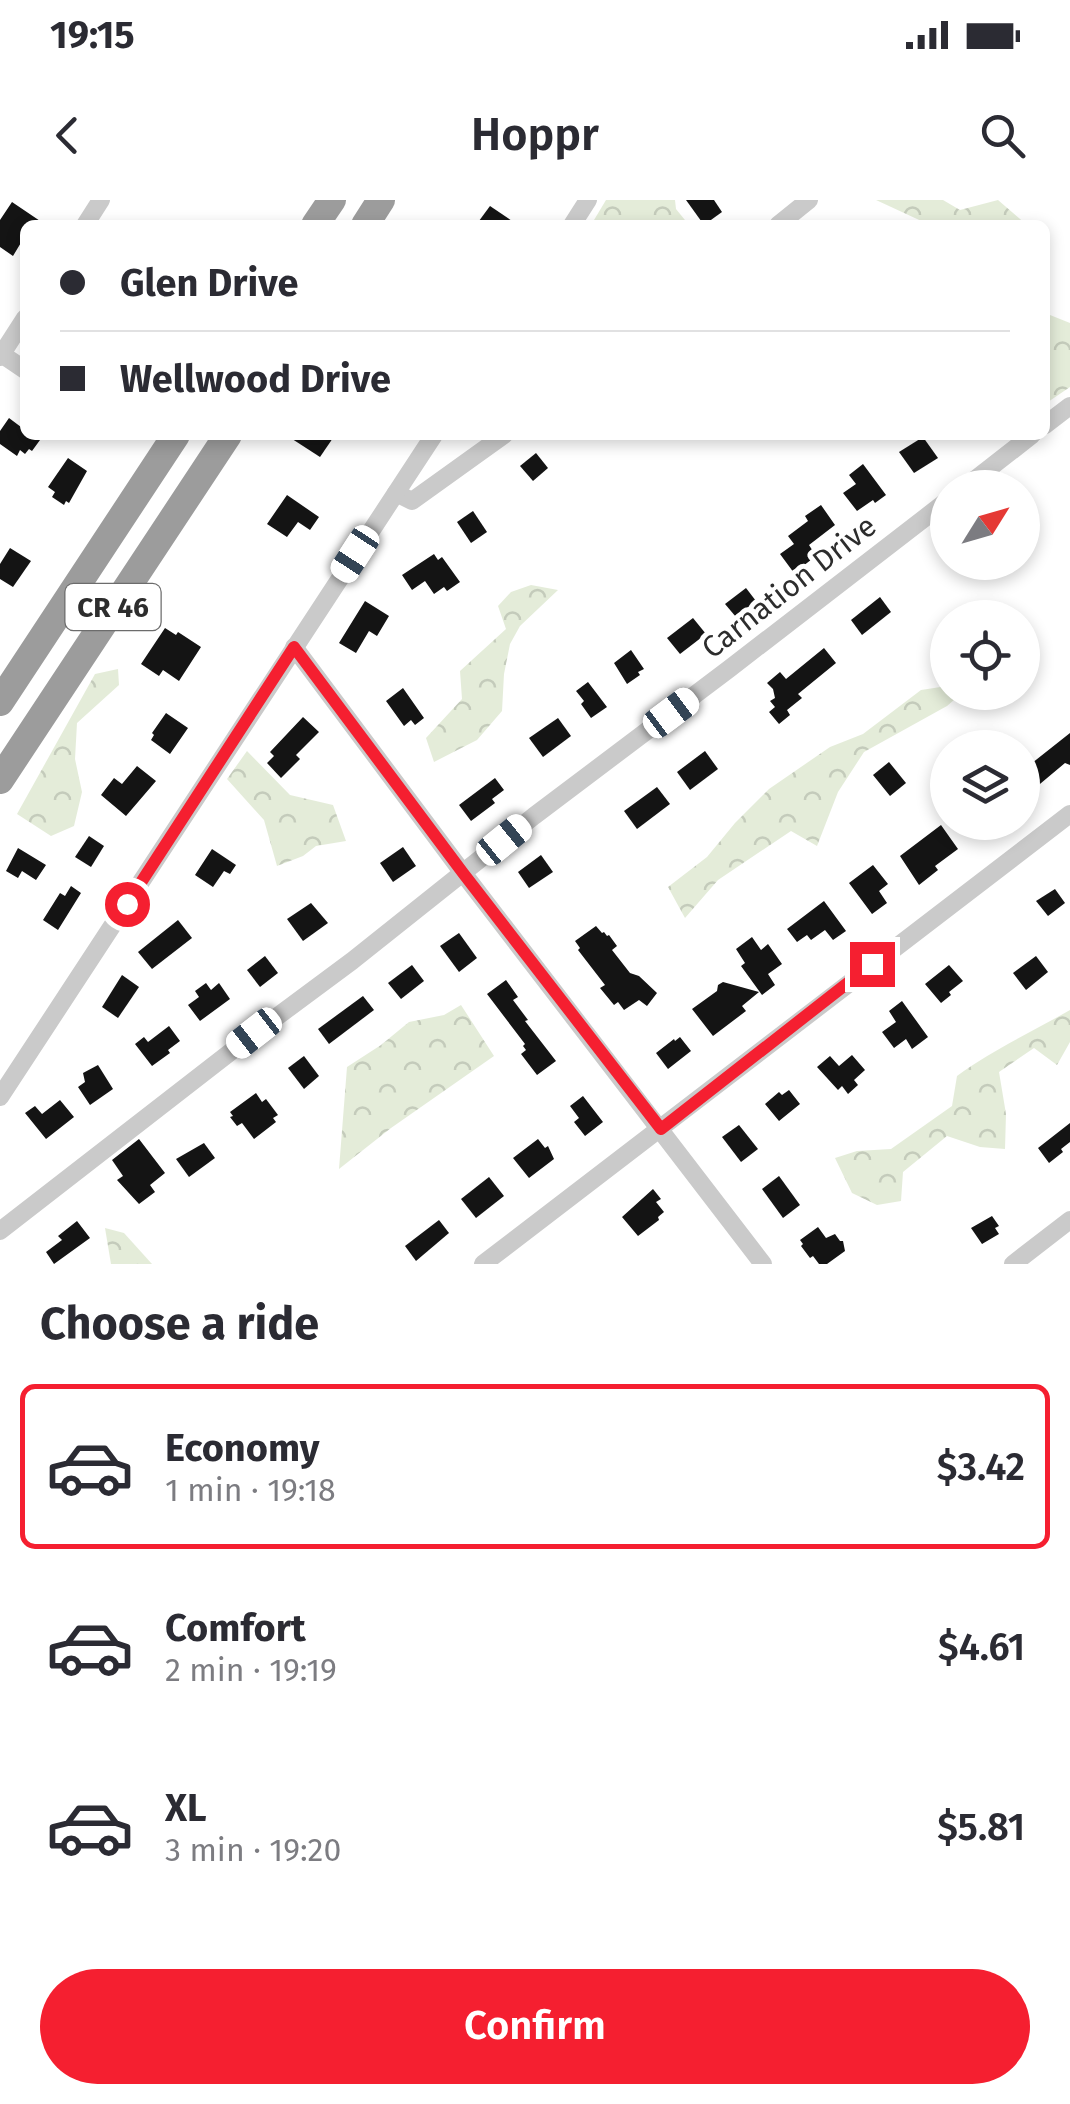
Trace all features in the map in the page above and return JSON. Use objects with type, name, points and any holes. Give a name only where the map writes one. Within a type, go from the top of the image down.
[{"type":"highway","name":"CR 46","points":[[0,702],[173,440]]},
{"type":"highway","name":"CR 46","points":[[0,780],[225,440]]},
{"type":"street","points":[[784,220],[809,200]]},
{"type":"street","points":[[1,355],[20,326]]},
{"type":"street","points":[[1050,421],[1070,406]]},
{"type":"street","points":[[0,1097],[431,440]]},
{"type":"street","points":[[396,492],[412,501],[497,440]]},
{"type":"street","points":[[987,470],[1026,440]]},
{"type":"street","name":"Carnation Drive","points":[[0,1231],[930,514]]},
{"type":"street","points":[[294,647],[764,1264]]},
{"type":"street","points":[[483,1264],[1070,814]]},
{"type":"street","points":[[1013,1264],[1070,1220]]},
{"type":"green space","points":[[606,200],[675,200],[676,209],[685,220],[594,220]]},
{"type":"green space","points":[[876,200],[943,200],[960,210],[998,200],[1021,220],[919,220]]},
{"type":"green space","points":[[1050,315],[1070,323],[1070,387],[1050,401]]},
{"type":"green space","points":[[531,585],[558,590],[520,626],[510,644],[502,711],[477,740],[434,762],[426,738],[462,699],[460,671],[506,629],[498,606],[511,592]]},
{"type":"green space","points":[[118,669],[119,685],[77,723],[75,759],[82,792],[74,826],[51,836],[17,814],[95,674]]},
{"type":"green space","points":[[930,689],[930,710],[940,710],[864,752],[838,792],[817,846],[791,831],[718,880],[685,918],[668,887],[707,857],[769,789],[830,747],[863,734],[921,690]]},
{"type":"green space","points":[[247,751],[290,795],[333,805],[346,841],[316,846],[277,866],[264,820],[227,779]]},
{"type":"green space","points":[[461,1005],[494,1056],[339,1169],[347,1067],[409,1022],[444,1015]]},
{"type":"green space","points":[[1070,1010],[1070,1042],[1057,1065],[1034,1048],[999,1072],[1006,1114],[1005,1149],[980,1147],[947,1136],[903,1172],[901,1201],[877,1205],[852,1193],[835,1158],[857,1151],[891,1149],[952,1106],[957,1076]]},
{"type":"green space","points":[[105,1228],[124,1233],[152,1264],[111,1264]]},
{"type":"building","points":[[686,200],[714,200],[722,212],[711,220],[700,220]]},
{"type":"building","points":[[12,202],[39,220],[20,220],[20,244],[13,256],[0,247],[0,220]]},
{"type":"building","points":[[490,206],[511,220],[480,220]]},
{"type":"building","points":[[9,418],[20,426],[20,440],[40,440],[32,451],[29,449],[25,454],[20,450],[17,456],[0,444],[0,431]]},
{"type":"building","points":[[294,440],[332,440],[320,457]]},
{"type":"building","points":[[925,440],[938,458],[914,473],[899,452]]},
{"type":"building","points":[[536,453],[548,468],[533,481],[520,466]]},
{"type":"building","points":[[68,458],[87,471],[69,503],[64,505],[52,497],[55,492],[48,487]]},
{"type":"building","points":[[863,464],[886,495],[857,511],[843,493],[856,484],[849,475]]},
{"type":"building","points":[[287,495],[319,517],[310,530],[298,522],[287,537],[267,524]]},
{"type":"building","points":[[821,505],[835,525],[809,545],[816,556],[794,573],[780,554],[794,544],[788,536]]},
{"type":"building","points":[[473,511],[487,532],[471,543],[457,522]]},
{"type":"building","points":[[10,548],[31,561],[13,587],[0,579],[0,564]]},
{"type":"building","points":[[434,554],[438,560],[442,557],[460,582],[434,594],[425,581],[412,590],[402,575]]},
{"type":"building","points":[[746,588],[756,601],[736,617],[725,604]]},
{"type":"building","points":[[880,597],[891,612],[862,635],[851,620]]},
{"type":"building","points":[[365,601],[389,616],[377,636],[369,631],[356,653],[339,643]]},
{"type":"building","points":[[693,618],[706,634],[680,654],[667,638]]},
{"type":"building","points":[[165,628],[201,647],[179,681],[163,670],[159,676],[141,664]]},
{"type":"building","points":[[824,648],[836,663],[798,694],[802,698],[787,710],[790,715],[779,724],[769,712],[775,707],[770,701],[775,698],[767,683],[780,672],[786,679]]},
{"type":"building","points":[[631,650],[644,669],[627,684],[614,663]]},
{"type":"building","points":[[588,682],[607,707],[591,718],[576,691]]},
{"type":"building","points":[[403,688],[424,718],[415,725],[411,720],[404,726],[386,701]]},
{"type":"building","points":[[166,713],[188,728],[170,754],[151,740]]},
{"type":"building","points":[[303,717],[319,732],[296,755],[300,759],[281,778],[267,763],[274,756],[270,752]]},
{"type":"building","points":[[558,718],[571,736],[543,757],[529,738]]},
{"type":"building","points":[[1070,733],[1070,765],[1065,763],[1040,784],[1040,757]]},
{"type":"building","points":[[705,751],[718,769],[690,790],[677,772]]},
{"type":"building","points":[[889,762],[906,783],[890,796],[873,775]]},
{"type":"building","points":[[137,766],[156,781],[126,816],[101,795],[114,778],[122,784]]},
{"type":"building","points":[[495,778],[504,790],[492,799],[495,803],[471,821],[459,805]]},
{"type":"building","points":[[657,787],[670,804],[637,829],[624,811]]},
{"type":"building","points":[[930,833],[930,840],[952,840],[958,849],[935,866],[938,870],[919,885],[900,856]]},
{"type":"building","points":[[89,836],[104,846],[91,867],[75,857]]},
{"type":"building","points":[[403,847],[416,866],[393,882],[380,863]]},
{"type":"building","points":[[18,848],[46,865],[36,880],[22,871],[18,878],[6,871]]},
{"type":"building","points":[[212,849],[236,865],[230,874],[224,871],[213,887],[195,875]]},
{"type":"building","points":[[541,855],[553,872],[529,888],[518,872]]},
{"type":"building","points":[[873,865],[888,884],[879,891],[887,903],[872,914],[849,883]]},
{"type":"building","points":[[71,886],[81,893],[58,930],[43,920],[60,893],[65,896]]},
{"type":"building","points":[[1055,889],[1065,903],[1048,916],[1036,901]]},
{"type":"building","points":[[824,901],[846,931],[833,940],[825,930],[811,940],[807,935],[797,942],[787,929]]},
{"type":"building","points":[[311,903],[328,923],[303,941],[287,919]]},
{"type":"building","points":[[178,920],[192,938],[152,969],[138,952]]},
{"type":"building","points":[[596,926],[617,946],[612,950],[630,973],[657,993],[647,1006],[639,1000],[624,1010],[618,1002],[614,1005],[600,988],[605,985],[575,941]]},
{"type":"building","points":[[459,933],[477,958],[459,972],[440,946]]},
{"type":"building","points":[[752,937],[761,950],[768,944],[782,964],[768,974],[775,985],[762,995],[741,966],[745,963],[736,949]]},
{"type":"building","points":[[265,956],[278,973],[260,987],[247,970]]},
{"type":"building","points":[[1036,956],[1048,972],[1026,990],[1013,973]]},
{"type":"building","points":[[412,965],[424,981],[401,999],[388,983]]},
{"type":"building","points":[[949,965],[963,981],[941,1003],[925,984]]},
{"type":"building","points":[[122,975],[139,987],[118,1018],[102,1007]]},
{"type":"building","points":[[506,980],[518,997],[513,1000],[528,1020],[525,1021],[556,1061],[537,1075],[521,1054],[526,1050],[525,1044],[487,994]]},
{"type":"building","points":[[723,982],[759,992],[742,1006],[746,1011],[713,1036],[692,1009]]},
{"type":"building","points":[[206,983],[211,990],[219,983],[230,999],[200,1021],[188,1005],[199,997],[195,991]]},
{"type":"building","points":[[363,996],[374,1010],[329,1044],[318,1029]]},
{"type":"building","points":[[902,1001],[928,1037],[912,1049],[906,1039],[894,1048],[882,1032],[896,1022],[889,1011]]},
{"type":"building","points":[[169,1026],[180,1041],[152,1066],[135,1044],[144,1037],[148,1042]]},
{"type":"building","points":[[680,1037],[691,1051],[668,1069],[656,1053]]},
{"type":"building","points":[[852,1055],[865,1070],[854,1080],[858,1085],[848,1094],[842,1086],[838,1090],[817,1067],[830,1056],[839,1066]]},
{"type":"building","points":[[304,1056],[319,1076],[304,1089],[288,1068]]},
{"type":"building","points":[[98,1065],[113,1089],[90,1105],[78,1087],[85,1082],[83,1073]]},
{"type":"building","points":[[789,1090],[800,1104],[779,1121],[765,1104],[779,1092],[782,1095]]},
{"type":"building","points":[[256,1093],[278,1115],[273,1118],[276,1122],[254,1139],[242,1123],[237,1126],[230,1112]]},
{"type":"building","points":[[583,1096],[603,1122],[585,1136],[574,1122],[579,1118],[570,1106]]},
{"type":"building","points":[[60,1100],[74,1117],[46,1139],[25,1113],[35,1106],[42,1114]]},
{"type":"building","points":[[1070,1123],[1070,1142],[1049,1163],[1038,1148]]},
{"type":"building","points":[[739,1125],[758,1149],[741,1162],[722,1137]]},
{"type":"building","points":[[139,1139],[165,1173],[150,1185],[155,1192],[139,1204],[117,1180],[123,1176],[112,1160]]},
{"type":"building","points":[[538,1139],[545,1148],[548,1146],[554,1159],[529,1178],[513,1158]]},
{"type":"building","points":[[204,1143],[215,1158],[189,1177],[176,1159]]},
{"type":"building","points":[[779,1176],[800,1205],[783,1218],[762,1189]]},
{"type":"building","points":[[489,1177],[504,1196],[476,1218],[461,1199]]},
{"type":"building","points":[[653,1189],[664,1212],[638,1236],[622,1217]]},
{"type":"building","points":[[992,1216],[999,1234],[982,1244],[971,1228]]},
{"type":"building","points":[[439,1220],[449,1233],[416,1261],[405,1246]]},
{"type":"building","points":[[77,1221],[90,1238],[54,1264],[46,1252]]},
{"type":"building","points":[[818,1227],[826,1238],[835,1234],[843,1241],[845,1251],[827,1264],[810,1258],[801,1246],[800,1240]]},
{"type":"route","points":[[127,904],[294,647],[661,1129],[872,964]]}]
